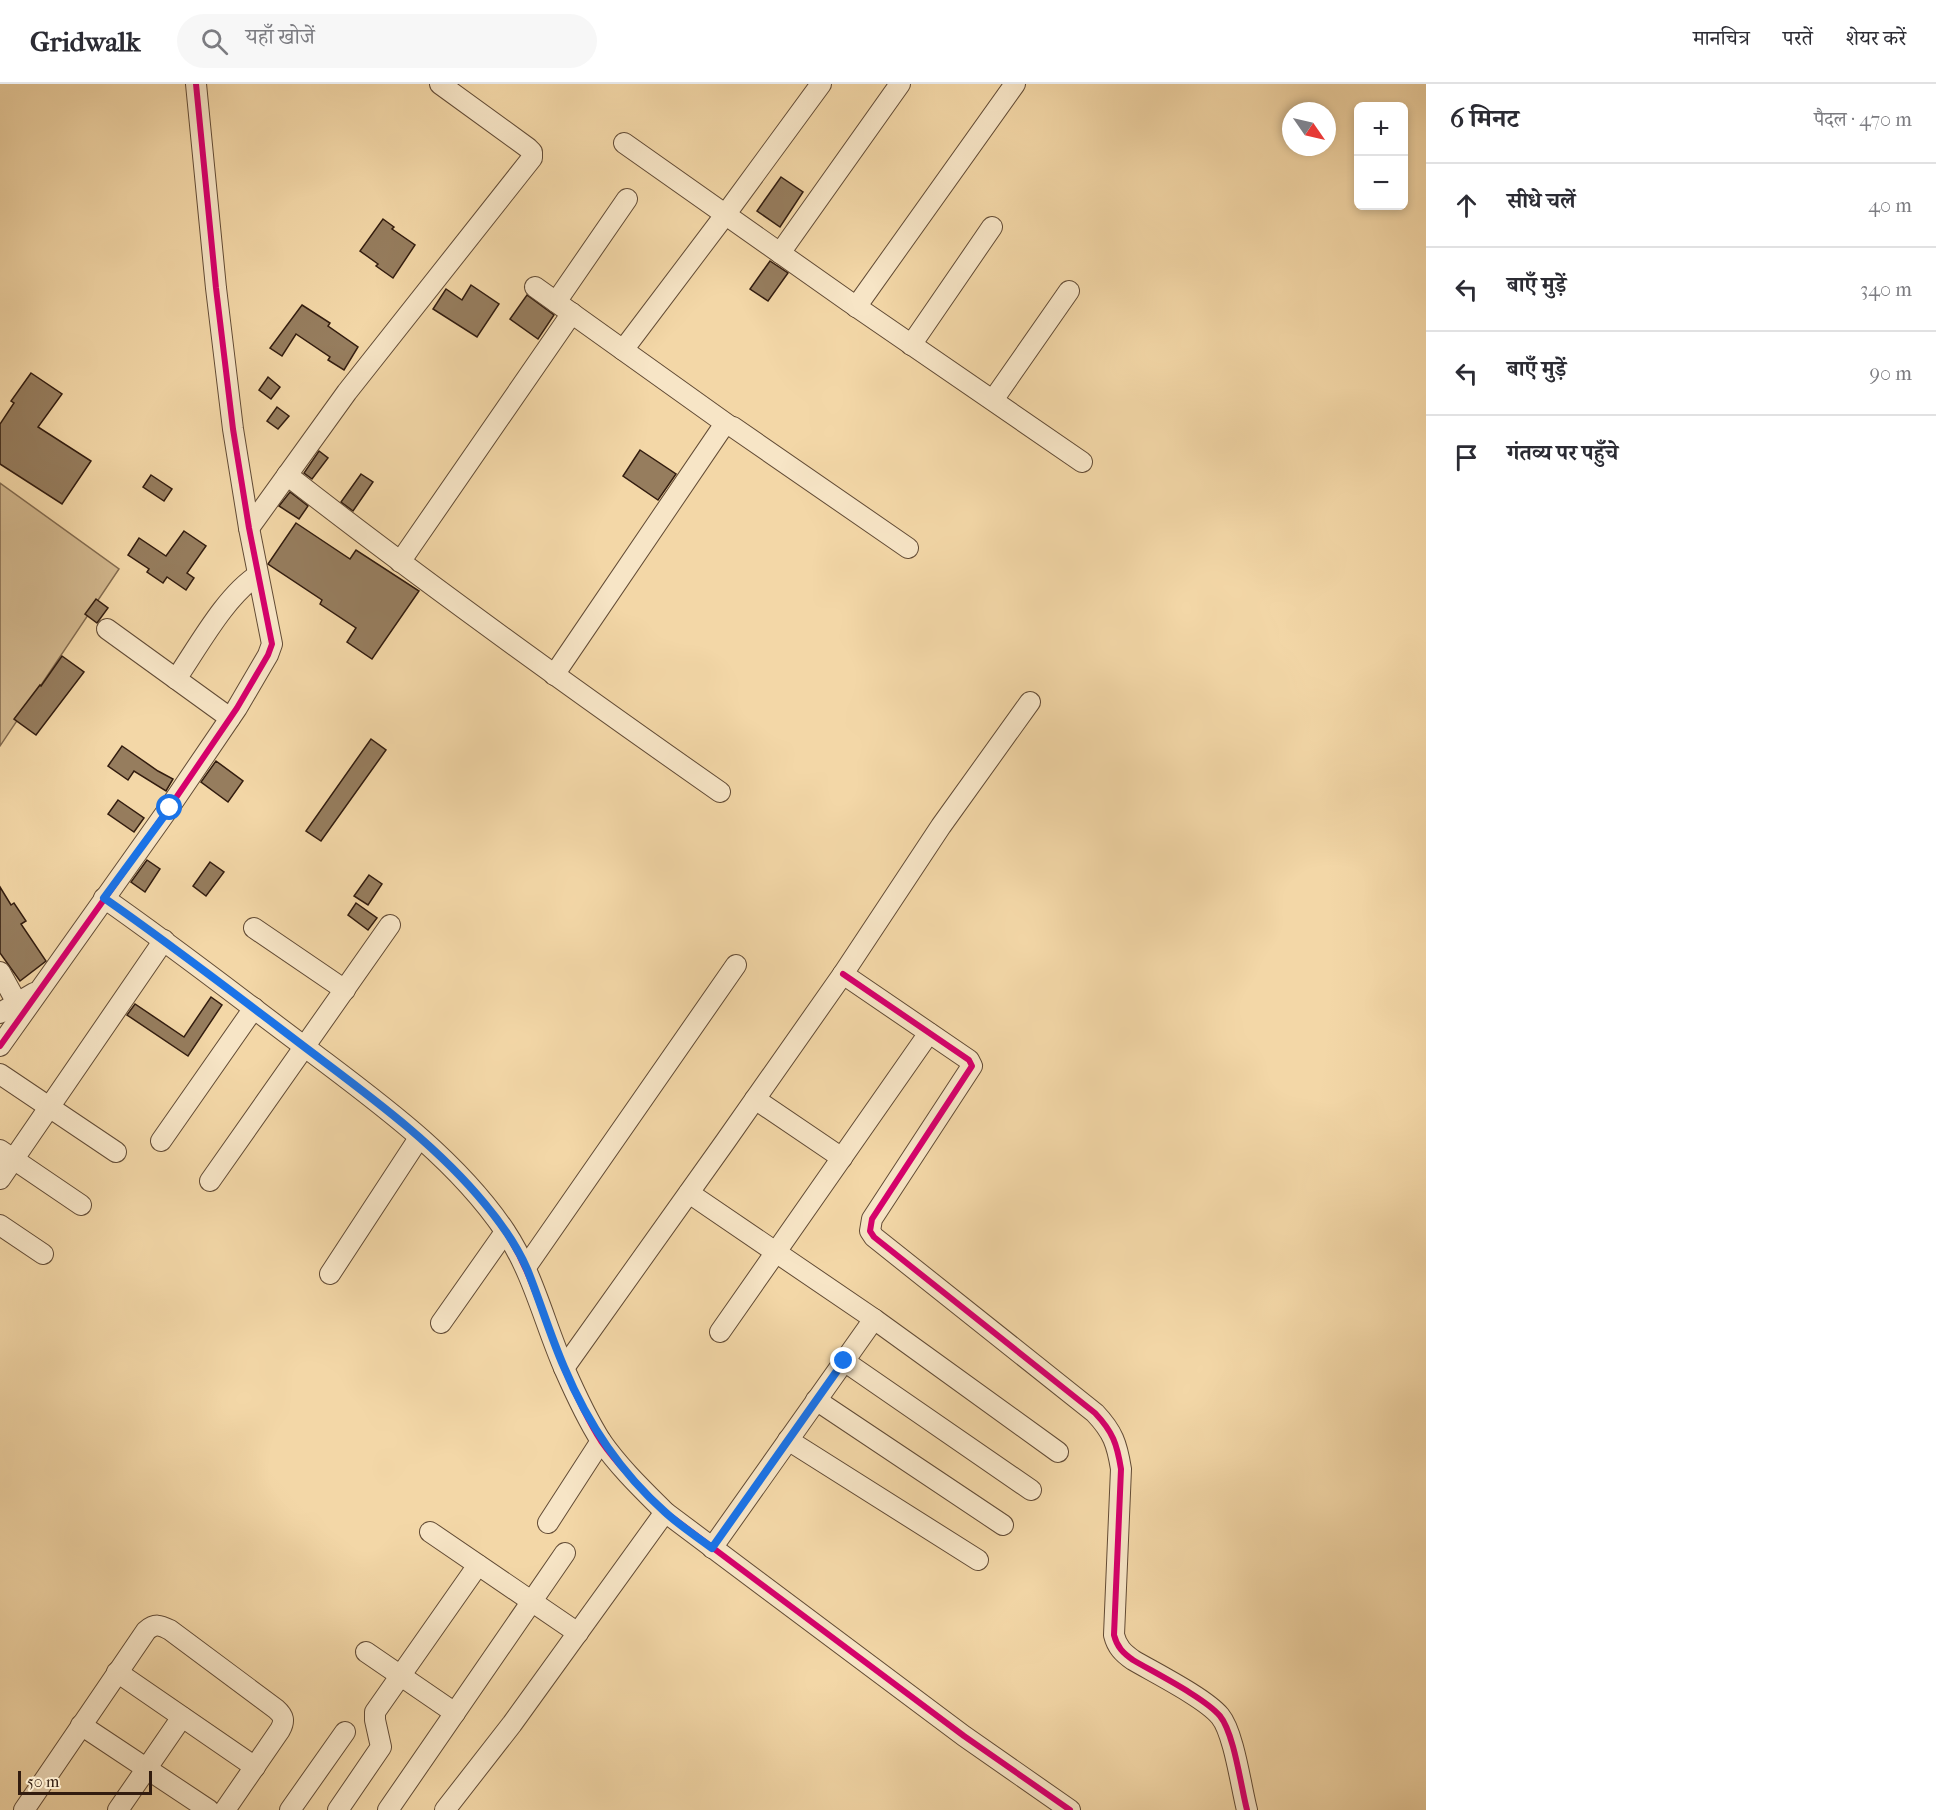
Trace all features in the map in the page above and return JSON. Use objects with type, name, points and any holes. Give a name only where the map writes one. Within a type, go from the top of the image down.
[{"type":"street","points":[[0,1046],[170,808],[230,718],[268,655],[272,644],[249,528],[227,382],[196,84]]},
{"type":"street","points":[[249,528],[354,383],[532,158],[532,152],[528,148],[440,84]]},
{"type":"street","points":[[623,350],[821,84]]},
{"type":"street","points":[[780,253],[900,84]]},
{"type":"street","points":[[856,307],[1016,84]]},
{"type":"street","points":[[624,143],[856,307],[1082,462]]},
{"type":"street","points":[[400,562],[564,308],[627,199]]},
{"type":"street","points":[[912,345],[992,226]]},
{"type":"street","points":[[535,287],[728,425],[908,549]]},
{"type":"street","points":[[993,400],[1069,291]]},
{"type":"street","points":[[554,675],[721,428],[728,425]]},
{"type":"street","points":[[287,475],[400,562],[554,675],[720,792]]},
{"type":"street","points":[[176,679],[225,607],[239,590],[258,575]]},
{"type":"street","points":[[106,629],[230,718]]},
{"type":"street","points":[[564,1368],[843,974],[934,836],[1030,702]]},
{"type":"street","points":[[104,898],[164,940],[356,1086],[419,1138],[485,1204],[526,1267],[564,1368],[602,1441],[630,1477],[665,1512],[964,1737],[1070,1810]]},
{"type":"street","points":[[210,1181],[390,925]]},
{"type":"street","points":[[254,928],[345,990]]},
{"type":"street","points":[[0,1179],[7,1155],[49,1107],[164,940]]},
{"type":"street","points":[[526,1267],[736,966]]},
{"type":"street","points":[[0,972],[9,1008],[39,990]]},
{"type":"street","points":[[843,974],[969,1060],[972,1066],[872,1219],[870,1231],[874,1237],[964,1311],[1095,1413],[1109,1428],[1117,1447],[1121,1469],[1114,1635],[1116,1645],[1128,1657],[1206,1704],[1220,1717],[1228,1733],[1247,1810]]},
{"type":"street","points":[[160,1141],[254,1008]]},
{"type":"street","points":[[720,1332],[929,1033]]},
{"type":"street","points":[[0,1074],[116,1152]]},
{"type":"street","points":[[755,1099],[842,1158]]},
{"type":"street","points":[[330,1274],[419,1138]]},
{"type":"street","points":[[7,1155],[81,1205]]},
{"type":"street","points":[[688,1193],[874,1319],[1059,1452]]},
{"type":"street","points":[[0,1225],[43,1254]]},
{"type":"street","points":[[441,1323],[505,1232]]},
{"type":"street","points":[[712,1548],[874,1319]]},
{"type":"street","points":[[844,1361],[1031,1490]]},
{"type":"street","points":[[816,1401],[1003,1525]]},
{"type":"street","points":[[788,1440],[978,1560]]},
{"type":"street","points":[[548,1523],[602,1441]]},
{"type":"street","points":[[445,1810],[506,1732],[665,1512]]},
{"type":"street","points":[[430,1532],[578,1633]]},
{"type":"street","points":[[388,1810],[565,1553]]},
{"type":"street","points":[[338,1810],[381,1747],[375,1715],[478,1565]]},
{"type":"street","points":[[24,1810],[146,1630],[152,1625],[160,1625],[170,1630],[276,1709],[283,1717],[284,1722],[280,1730],[225,1810]]},
{"type":"street","points":[[366,1652],[454,1713]]},
{"type":"street","points":[[117,1672],[255,1767]]},
{"type":"street","points":[[118,1810],[182,1717]]},
{"type":"street","points":[[81,1725],[209,1810]]},
{"type":"street","points":[[299,1807],[345,1732]]},
{"type":"shaded area","points":[[0,483],[119,569],[0,746]]},
{"type":"building","points":[[781,177],[803,192],[780,227],[757,211]]},
{"type":"building","points":[[383,219],[394,227],[392,229],[415,245],[393,278],[360,251]]},
{"type":"building","points":[[770,261],[788,273],[768,301],[750,289]]},
{"type":"building","points":[[471,285],[499,304],[477,337],[433,309],[446,289],[462,300]]},
{"type":"building","points":[[527,295],[554,315],[538,339],[510,319]]},
{"type":"building","points":[[302,305],[330,323],[328,326],[358,347],[344,370],[328,360],[330,357],[296,334],[282,356],[270,348]]},
{"type":"building","points":[[31,373],[62,394],[38,427],[91,461],[62,504],[0,464],[0,424],[14,403],[11,401]]},
{"type":"building","points":[[268,377],[280,387],[271,399],[259,390]]},
{"type":"building","points":[[277,407],[289,416],[278,429],[267,421]]},
{"type":"building","points":[[640,450],[676,474],[658,500],[623,476]]},
{"type":"building","points":[[319,451],[328,458],[312,479],[304,473]]},
{"type":"building","points":[[361,474],[373,482],[353,511],[341,502]]},
{"type":"building","points":[[151,475],[172,489],[164,501],[143,487]]},
{"type":"building","points":[[290,492],[308,506],[299,519],[279,506]]},
{"type":"building","points":[[296,523],[350,559],[356,550],[419,591],[372,659],[347,642],[356,628],[320,604],[322,600],[268,564]]},
{"type":"building","points":[[184,531],[206,546],[187,573],[194,578],[186,590],[167,577],[163,583],[147,572],[149,569],[128,555],[139,538],[166,556]]},
{"type":"building","points":[[96,599],[108,608],[97,623],[85,614]]},
{"type":"building","points":[[62,656],[84,672],[36,735],[14,719]]},
{"type":"building","points":[[371,739],[386,750],[321,841],[306,831]]},
{"type":"building","points":[[122,746],[173,779],[166,791],[134,771],[128,780],[108,766]]},
{"type":"building","points":[[216,761],[243,781],[228,802],[201,782]]},
{"type":"building","points":[[118,800],[144,818],[134,832],[108,814]]},
{"type":"building","points":[[147,860],[160,869],[145,892],[131,882]]},
{"type":"building","points":[[210,862],[224,872],[206,896],[193,886]]},
{"type":"building","points":[[369,875],[382,884],[368,905],[354,896]]},
{"type":"building","points":[[0,887],[11,905],[14,903],[26,921],[21,924],[46,961],[20,981],[0,953]]},
{"type":"building","points":[[356,903],[377,918],[368,930],[348,915]]},
{"type":"building","points":[[211,997],[222,1005],[188,1056],[127,1015],[135,1004],[184,1037]]},
{"type":"cycle path","points":[[0,1046],[237,708],[272,644],[249,528],[233,429],[216,288],[196,84]]},
{"type":"cycle path","points":[[104,898],[386,1109],[462,1178],[485,1204],[515,1247],[531,1281],[564,1368],[596,1433],[623,1469],[665,1512],[964,1736],[1070,1810]]},
{"type":"cycle path","points":[[843,974],[969,1060],[972,1066],[872,1219],[870,1231],[874,1237],[1095,1413],[1110,1432],[1116,1445],[1121,1469],[1115,1639],[1129,1657],[1192,1694],[1220,1716],[1233,1747],[1247,1810]]},
{"type":"route","points":[[170,808],[104,898],[164,940],[356,1086],[456,1172],[485,1204],[526,1267],[564,1368],[602,1441],[630,1477],[665,1512],[712,1548],[844,1361]]}]
